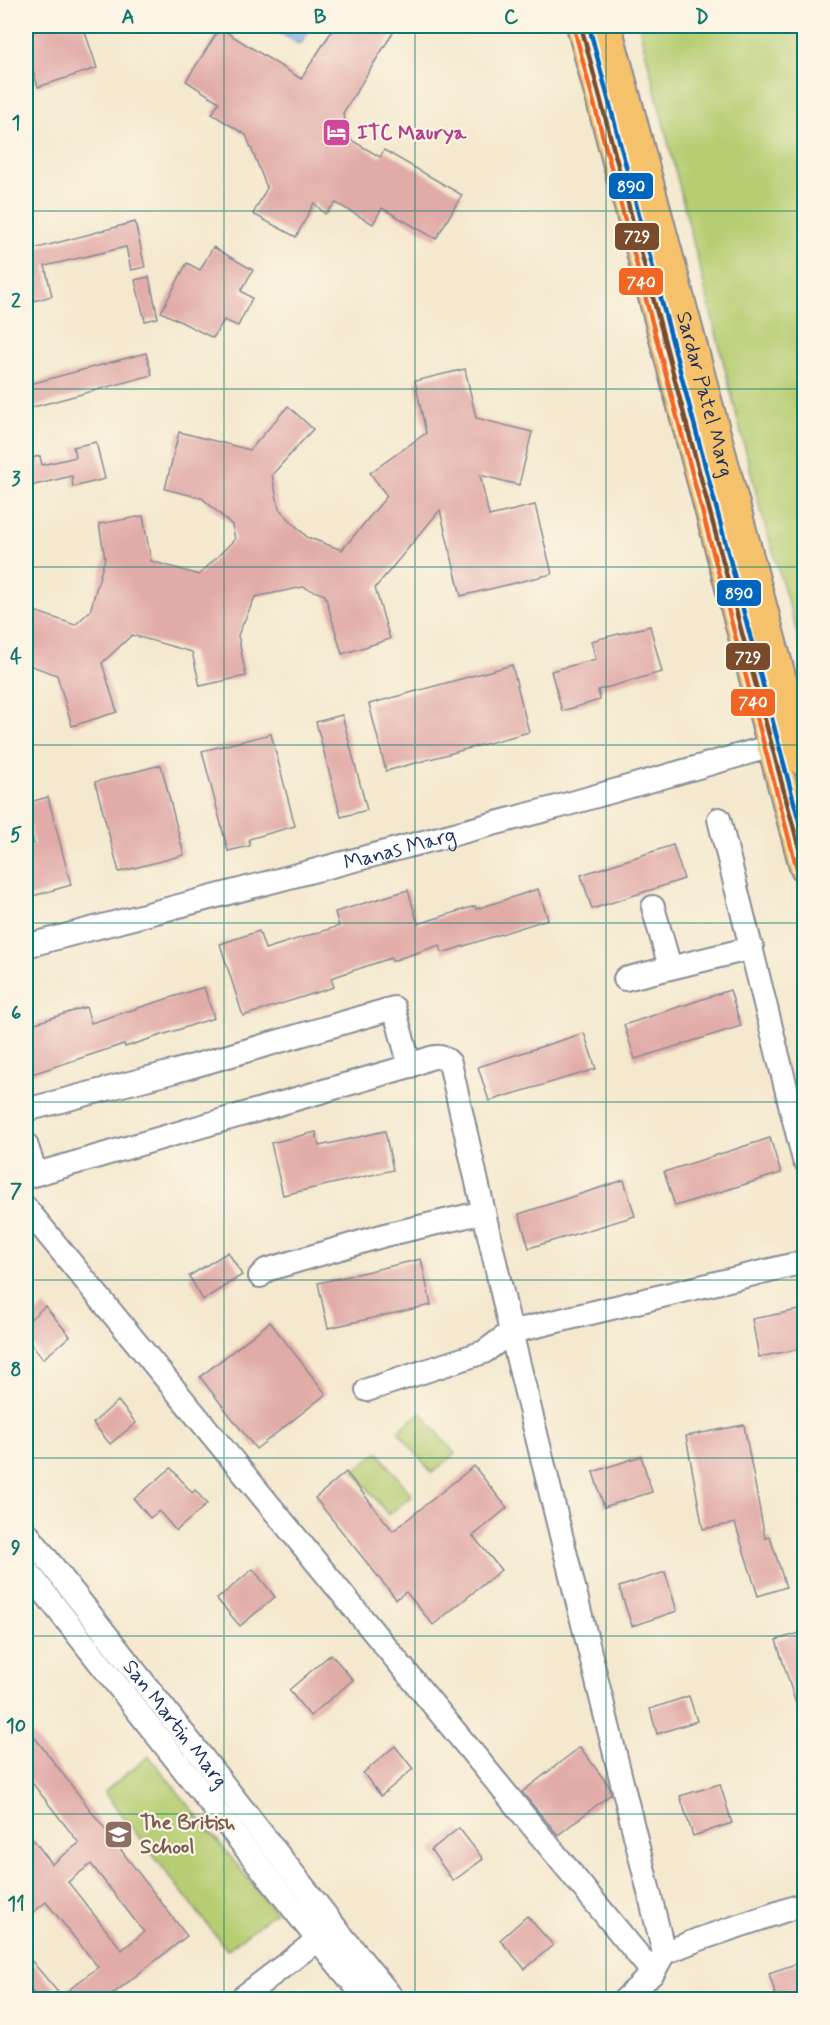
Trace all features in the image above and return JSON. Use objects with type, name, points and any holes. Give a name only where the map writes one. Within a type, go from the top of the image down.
[{"type":"main road","name":"Sardar Patel Marg","points":[[581,26],[804,867]]},
{"type":"main road","name":"Sardar Patel Marg","points":[[607,26],[804,762]]},
{"type":"street","name":"Manas Marg","points":[[26,946],[573,802],[772,746]]},
{"type":"street","points":[[719,819],[804,1160]]},
{"type":"street","points":[[653,907],[670,967]]},
{"type":"street","points":[[625,979],[752,948]]},
{"type":"street","points":[[26,1110],[176,1071],[394,1008],[410,1066]]},
{"type":"street","points":[[26,1144],[31,1176],[410,1066],[436,1056],[442,1056],[450,1063],[511,1332],[664,1953]]},
{"type":"street","points":[[26,1208],[653,1973]]},
{"type":"street","points":[[260,1276],[266,1270],[385,1235],[484,1212]]},
{"type":"street","points":[[367,1390],[484,1352],[511,1332],[804,1262]]},
{"type":"street","name":"San Martin Marg","points":[[26,1532],[326,1933],[367,2000]]},
{"type":"street","name":"San Martin Marg","points":[[26,1569],[326,1933],[394,2000]]},
{"type":"street","points":[[624,2000],[653,1973],[664,1953],[804,1905]]},
{"type":"street","points":[[239,2000],[326,1933]]},
{"type":"green space","points":[[639,26],[804,26],[804,656],[760,508]]},
{"type":"green space","points":[[421,1412],[455,1454],[432,1473],[398,1431]]},
{"type":"green space","points":[[378,1452],[412,1496],[388,1515],[354,1471]]},
{"type":"green space","points":[[149,1756],[275,1912],[227,1950],[104,1792]]},
{"type":"water","points":[[269,26],[312,26],[300,45]]},
{"type":"building","points":[[26,26],[83,26],[97,68],[38,87],[26,49]]},
{"type":"building","points":[[335,26],[397,26],[343,113],[351,140],[380,157],[384,150],[462,195],[436,239],[382,208],[373,224],[336,203],[325,214],[314,203],[296,237],[253,214],[267,188],[246,135],[212,114],[219,102],[186,81],[220,28],[301,79]]},
{"type":"building","points":[[135,222],[145,267],[131,270],[126,247],[45,266],[52,296],[26,303],[26,251]]},
{"type":"building","points":[[213,247],[253,270],[241,291],[252,298],[238,326],[224,320],[213,338],[161,312],[187,263],[200,270]]},
{"type":"building","points":[[149,277],[158,318],[145,321],[135,280]]},
{"type":"building","points":[[146,353],[152,375],[26,409],[26,385]]},
{"type":"building","points":[[465,369],[476,418],[532,432],[519,485],[480,475],[489,516],[535,505],[552,574],[461,596],[440,510],[375,588],[390,639],[342,654],[325,595],[303,587],[255,597],[238,635],[246,676],[200,686],[192,652],[132,635],[102,663],[117,712],[72,726],[57,675],[26,664],[26,608],[75,625],[90,611],[105,558],[99,524],[143,516],[151,561],[199,575],[235,539],[232,525],[202,498],[165,489],[179,432],[250,450],[288,406],[313,429],[272,475],[279,509],[307,537],[342,550],[387,496],[370,473],[426,433],[415,381]]},
{"type":"building","points":[[96,442],[105,479],[73,487],[72,476],[26,487],[26,459],[40,456],[42,465],[76,457],[73,447]]},
{"type":"building","points":[[650,626],[662,672],[598,690],[600,700],[562,711],[551,671],[596,659],[591,641]]},
{"type":"building","points":[[512,665],[529,732],[386,771],[369,704]]},
{"type":"building","points":[[342,715],[367,810],[341,817],[316,722]]},
{"type":"building","points":[[271,734],[295,826],[249,839],[250,846],[228,851],[202,751]]},
{"type":"building","points":[[161,765],[184,855],[119,872],[95,782]]},
{"type":"building","points":[[48,797],[71,885],[26,898],[26,845],[34,844],[26,803]]},
{"type":"building","points":[[673,845],[684,879],[592,909],[581,875]]},
{"type":"building","points":[[538,889],[548,919],[442,953],[440,945],[392,961],[391,958],[331,978],[334,987],[243,1016],[220,944],[259,931],[265,949],[339,926],[335,912],[408,890],[418,924],[475,906],[476,909]]},
{"type":"building","points":[[204,987],[214,1018],[26,1076],[26,1026],[86,1007],[91,1023]]},
{"type":"building","points":[[730,990],[741,1026],[635,1059],[624,1025]]},
{"type":"building","points":[[584,1033],[596,1069],[489,1101],[478,1067]]},
{"type":"building","points":[[385,1131],[393,1170],[283,1195],[271,1143],[316,1132],[319,1146]]},
{"type":"building","points":[[770,1138],[781,1173],[675,1206],[664,1172]]},
{"type":"building","points":[[624,1180],[635,1216],[529,1248],[519,1214]]},
{"type":"building","points":[[228,1252],[242,1275],[203,1300],[189,1276]]},
{"type":"building","points":[[421,1259],[431,1305],[328,1328],[318,1283]]},
{"type":"building","points":[[45,1306],[70,1336],[43,1359],[26,1337],[26,1323]]},
{"type":"building","points":[[804,1309],[804,1348],[759,1357],[752,1319]]},
{"type":"building","points":[[270,1322],[326,1394],[256,1449],[200,1377]]},
{"type":"building","points":[[118,1401],[136,1423],[110,1444],[93,1423]]},
{"type":"building","points":[[744,1425],[765,1538],[770,1537],[786,1587],[758,1596],[735,1523],[703,1529],[686,1436]]},
{"type":"building","points":[[641,1456],[652,1492],[604,1507],[593,1472]]},
{"type":"building","points":[[474,1466],[507,1508],[473,1536],[501,1570],[433,1625],[406,1592],[396,1599],[315,1498],[346,1472],[393,1531]]},
{"type":"building","points":[[171,1468],[192,1493],[195,1490],[207,1504],[176,1531],[159,1511],[150,1518],[134,1499]]},
{"type":"building","points":[[253,1569],[275,1597],[240,1626],[217,1599]]},
{"type":"building","points":[[665,1572],[677,1611],[632,1626],[619,1587]]},
{"type":"building","points":[[800,1633],[804,1648],[804,1720],[801,1720],[776,1640]]},
{"type":"building","points":[[331,1654],[353,1680],[310,1716],[289,1690]]},
{"type":"building","points":[[689,1696],[697,1721],[657,1734],[650,1709]]},
{"type":"building","points":[[26,1726],[187,1936],[105,2000],[38,2000],[26,1983],[26,1954],[61,1996],[98,1967],[46,1902],[26,1918],[26,1830],[52,1864],[79,1843],[26,1775]],"holes":[[[91,1864],[144,1932],[122,1950],[68,1882]]]},
{"type":"building","points":[[395,1746],[413,1769],[381,1796],[363,1773]]},
{"type":"building","points":[[580,1747],[609,1786],[611,1794],[558,1835],[522,1792]]},
{"type":"building","points":[[720,1784],[732,1823],[693,1836],[680,1796]]},
{"type":"building","points":[[459,1828],[483,1859],[453,1881],[431,1850]]},
{"type":"building","points":[[527,1916],[553,1945],[525,1969],[500,1940]]},
{"type":"building","points":[[804,1961],[804,2000],[777,2000],[769,1973]]},
{"type":"transit line","name":"729","points":[[581,26],[804,867]]},
{"type":"transit line","name":"890","points":[[589,26],[804,840]]},
{"type":"transit line","name":"740","points":[[574,28],[797,869]]},
{"type":"place","name":"ITC Maurya","points":[[336,132]]},
{"type":"place","name":"The British School","points":[[119,1834]]}]
